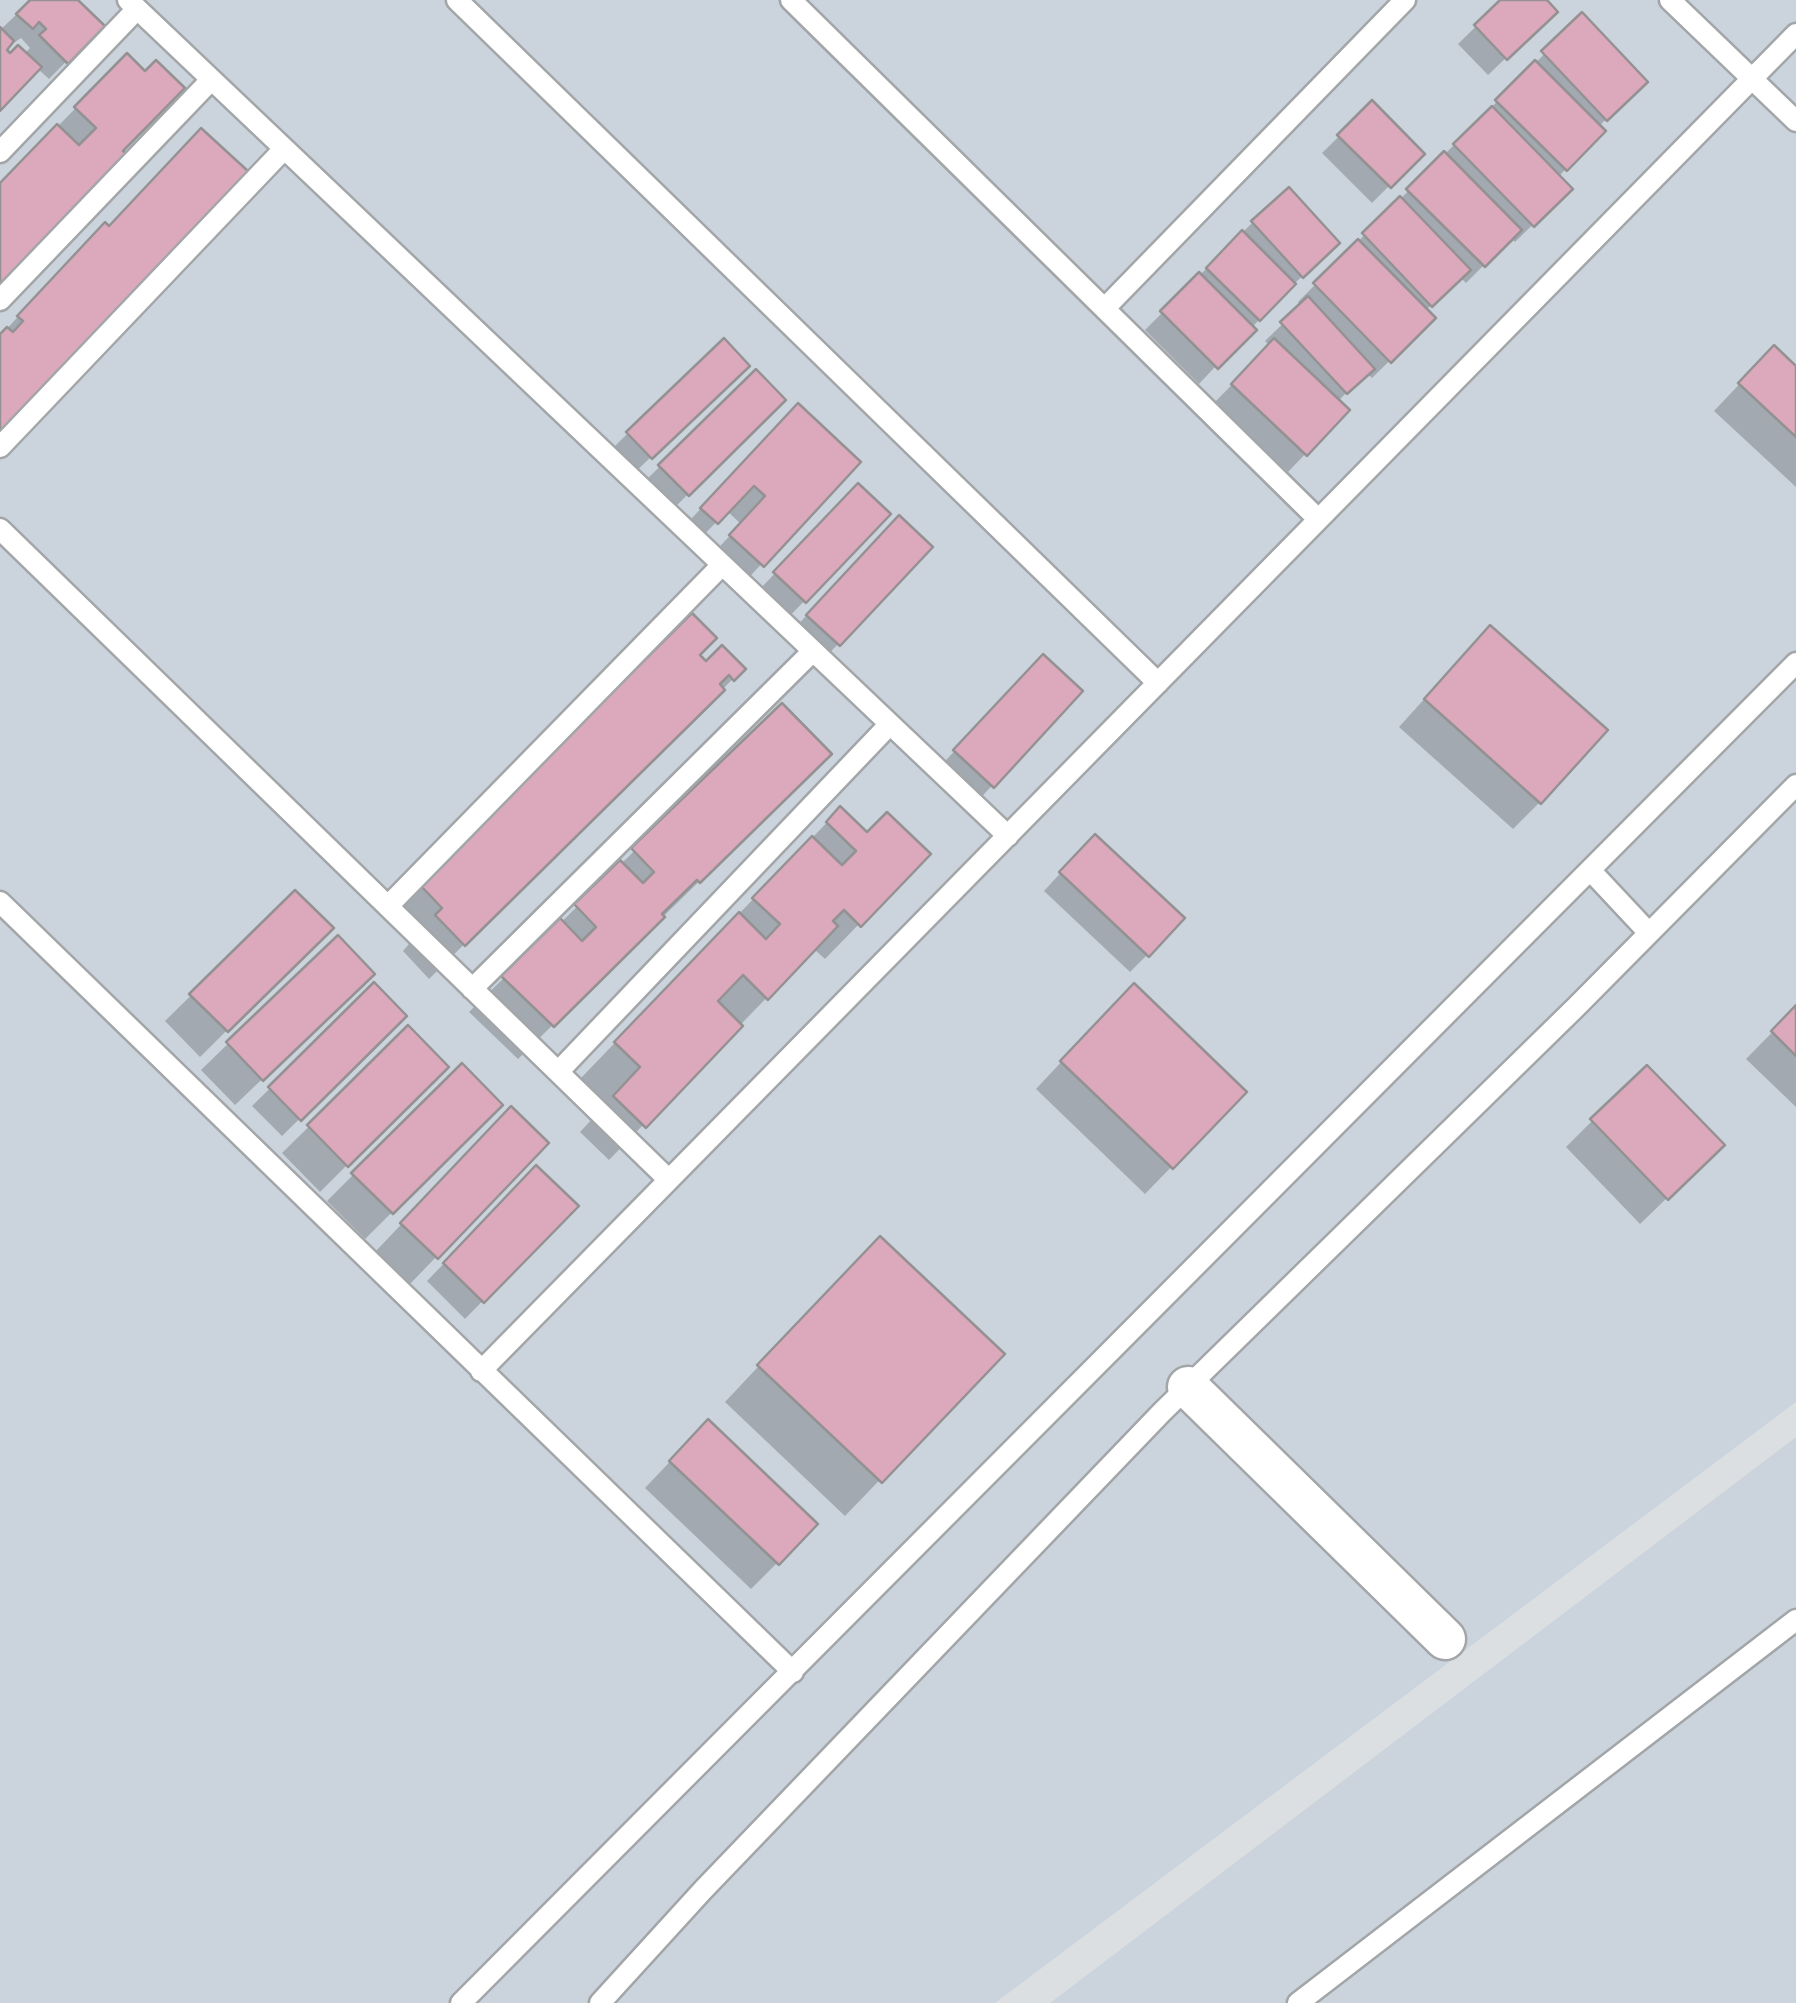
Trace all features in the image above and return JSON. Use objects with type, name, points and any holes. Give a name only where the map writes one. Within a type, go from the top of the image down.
[{"type":"street","points":[[1188,1387],[1445,1639]]},
{"type":"lane","points":[[457,0],[1158,683]]},
{"type":"lane","points":[[791,0],[1318,519]]},
{"type":"lane","points":[[1105,308],[1406,0]]},
{"type":"lane","points":[[1670,0],[1796,121]]},
{"type":"lane","points":[[0,152],[133,4],[1008,836]]},
{"type":"lane","points":[[482,1371],[1796,34]]},
{"type":"lane","points":[[0,300],[211,80]]},
{"type":"lane","points":[[0,446],[284,149]]},
{"type":"lane","points":[[0,529],[669,1180]]},
{"type":"lane","points":[[388,906],[722,565]]},
{"type":"lane","points":[[472,989],[812,651]]},
{"type":"lane","points":[[461,2003],[1796,663]]},
{"type":"lane","points":[[558,1072],[890,724]]},
{"type":"lane","points":[[600,2003],[703,1890],[1188,1387],[1796,785]]},
{"type":"lane","points":[[1590,870],[1649,934]]},
{"type":"lane","points":[[0,902],[794,1672]]},
{"type":"lane","points":[[1298,2003],[1796,1620]]},
{"type":"shaded area","points":[[0,0],[1796,0],[1796,1402],[995,2003],[0,2003]]},
{"type":"shaded area","points":[[1796,1437],[1796,2003],[1050,2003]]},
{"type":"building","points":[[30,0],[78,0],[105,26],[68,64],[39,35],[46,29],[39,22],[33,29],[16,14]]},
{"type":"building","points":[[1500,0],[1547,0],[1558,12],[1507,60],[1474,25]]},
{"type":"building","points":[[1582,12],[1648,82],[1607,121],[1541,51]]},
{"type":"building","points":[[0,27],[14,41],[7,50],[10,53],[18,45],[42,67],[0,111]]},
{"type":"building","points":[[127,53],[145,71],[156,60],[185,88],[123,151],[127,154],[0,284],[0,183],[57,124],[79,145],[96,128],[74,107]]},
{"type":"building","points":[[1535,60],[1606,131],[1567,171],[1495,100]]},
{"type":"building","points":[[1372,100],[1425,154],[1391,188],[1337,135]]},
{"type":"building","points":[[1492,106],[1573,189],[1534,227],[1453,144]]},
{"type":"building","points":[[201,128],[249,172],[0,438],[0,334],[7,327],[13,332],[23,321],[17,316]]},
{"type":"building","points":[[1444,151],[1522,230],[1485,267],[1406,189]]},
{"type":"building","points":[[1289,187],[1340,243],[1303,278],[1251,221]]},
{"type":"building","points":[[1400,196],[1471,270],[1432,307],[1362,233]]},
{"type":"building","points":[[1242,230],[1296,284],[1260,321],[1206,268]]},
{"type":"building","points":[[1358,239],[1436,318],[1391,363],[1313,283]]},
{"type":"building","points":[[1199,272],[1257,330],[1218,369],[1160,311]]},
{"type":"building","points":[[1308,296],[1375,369],[1347,394],[1280,322]]},
{"type":"building","points":[[724,338],[750,366],[652,459],[626,432]]},
{"type":"building","points":[[1274,338],[1350,410],[1307,456],[1231,384]]},
{"type":"building","points":[[1774,345],[1796,366],[1796,437],[1738,383]]},
{"type":"building","points":[[756,369],[786,400],[689,496],[658,465]]},
{"type":"building","points":[[798,403],[861,462],[764,567],[729,535],[765,496],[754,486],[718,524],[700,508]]},
{"type":"building","points":[[858,483],[891,514],[806,603],[773,572]]},
{"type":"building","points":[[899,515],[933,547],[840,646],[806,615]]},
{"type":"building","points":[[692,613],[717,638],[700,655],[706,661],[722,645],[746,669],[734,681],[729,675],[720,684],[725,690],[465,946],[435,915],[442,908],[419,884]]},
{"type":"building","points":[[1490,625],[1608,730],[1541,804],[1424,699]]},
{"type":"building","points":[[1043,654],[1083,691],[994,788],[953,750]]},
{"type":"building","points":[[782,703],[832,754],[700,883],[697,880],[662,914],[665,917],[554,1027],[501,976],[560,918],[582,941],[596,927],[574,904],[620,860],[643,883],[654,872],[631,848]]},
{"type":"building","points":[[840,806],[867,832],[887,812],[931,854],[861,927],[844,910],[833,921],[838,926],[768,1000],[743,975],[718,1001],[743,1026],[646,1128],[613,1096],[640,1067],[614,1042],[739,912],[766,939],[780,924],[752,898],[812,836],[842,865],[856,851],[826,822]]},
{"type":"building","points":[[1095,834],[1185,918],[1149,957],[1059,872]]},
{"type":"building","points":[[295,890],[334,928],[228,1032],[189,994]]},
{"type":"building","points":[[338,935],[375,974],[263,1081],[226,1042]]},
{"type":"building","points":[[374,982],[407,1016],[301,1121],[268,1087]]},
{"type":"building","points":[[1134,983],[1247,1092],[1173,1169],[1060,1061]]},
{"type":"building","points":[[1796,1005],[1796,1056],[1771,1031]]},
{"type":"building","points":[[408,1025],[449,1067],[348,1167],[307,1125]]},
{"type":"building","points":[[462,1063],[503,1105],[393,1214],[351,1173]]},
{"type":"building","points":[[1647,1065],[1725,1145],[1668,1200],[1590,1119]]},
{"type":"building","points":[[511,1106],[549,1143],[438,1259],[400,1223]]},
{"type":"building","points":[[536,1165],[579,1206],[484,1303],[443,1263]]},
{"type":"building","points":[[880,1236],[1005,1354],[882,1483],[757,1365]]},
{"type":"building","points":[[708,1419],[818,1524],[779,1565],[669,1461]]}]
